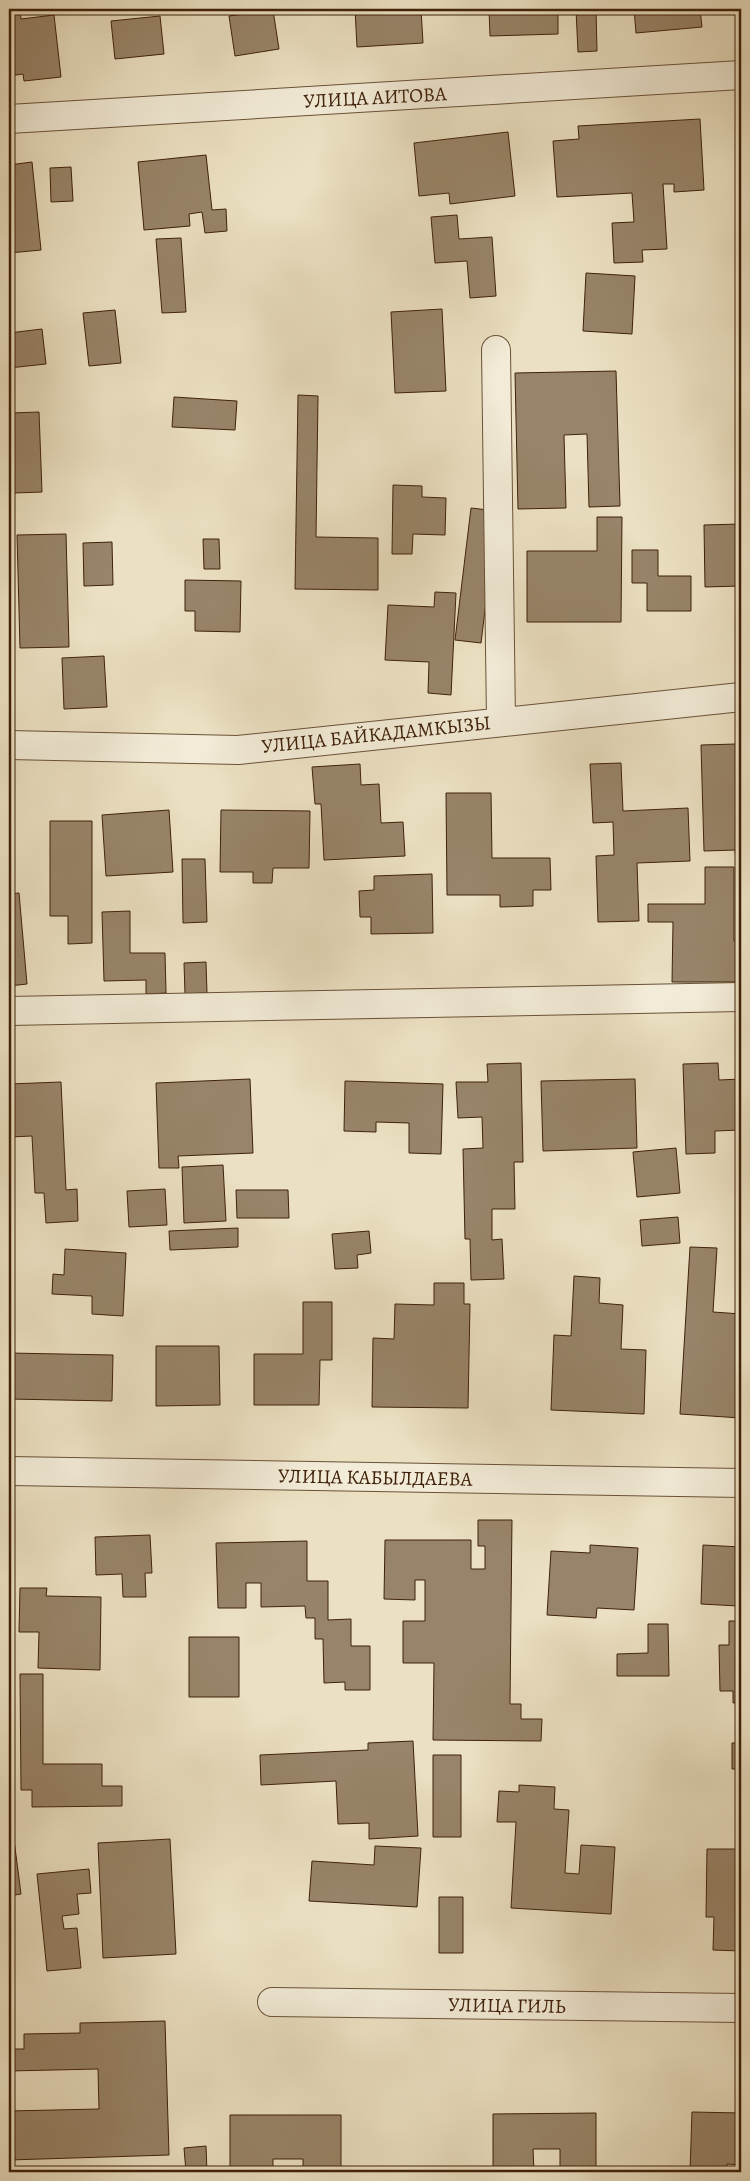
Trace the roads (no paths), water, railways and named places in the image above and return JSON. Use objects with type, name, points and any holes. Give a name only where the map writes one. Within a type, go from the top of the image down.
[{"type":"street","name":"УЛИЦА АИТОВА","points":[[9,119],[741,75]]},
{"type":"street","points":[[496,350],[501,720]]},
{"type":"street","name":"УЛИЦА БАЙКАДАМКЫЗЫ","points":[[9,745],[238,750],[501,720],[741,697]]},
{"type":"street","points":[[9,1011],[741,997]]},
{"type":"street","name":"УЛИЦА КАБЫЛДАЕВА","points":[[9,1471],[741,1483]]},
{"type":"street","name":"УЛИЦА ГИЛЬ","points":[[272,2002],[741,2008]]}]
